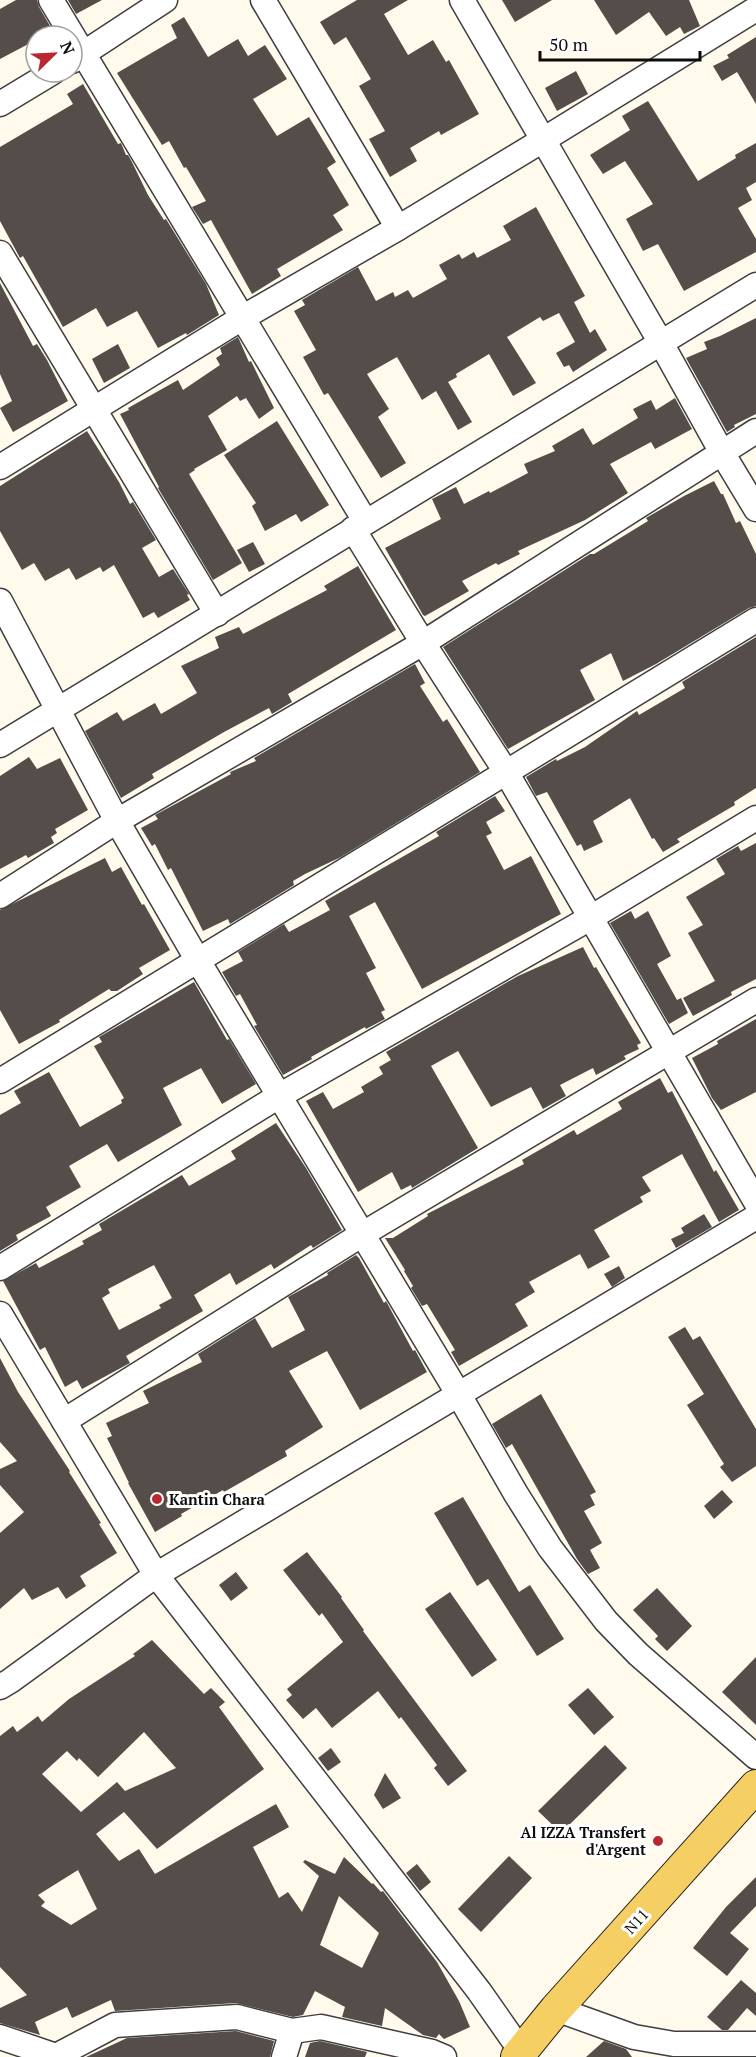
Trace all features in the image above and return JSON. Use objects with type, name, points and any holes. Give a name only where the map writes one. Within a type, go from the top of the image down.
[{"type":"main road","name":"N11","points":[[519,2054],[556,2009],[756,1786]]},
{"type":"street","points":[[51,0],[62,24]]},
{"type":"street","points":[[84,52],[165,0]]},
{"type":"street","points":[[262,0],[398,228]]},
{"type":"street","points":[[462,0],[756,509]]},
{"type":"street","points":[[0,467],[242,318],[398,228],[756,9]]},
{"type":"street","points":[[84,68],[242,318],[423,643],[506,772],[756,1202]]},
{"type":"street","points":[[0,104],[33,84]]},
{"type":"street","points":[[0,253],[217,614]]},
{"type":"street","points":[[0,745],[756,285]]},
{"type":"street","points":[[0,896],[117,821],[423,643],[721,451],[756,431]]},
{"type":"street","points":[[0,601],[117,821],[197,959],[550,1548],[606,1621],[638,1654],[756,1757]]},
{"type":"street","points":[[0,1081],[756,620]]},
{"type":"street","points":[[0,1268],[279,1096],[592,917],[756,818]]},
{"type":"street","points":[[64,1420],[361,1234],[756,1000]]},
{"type":"street","points":[[0,1686],[156,1575],[756,1217]]},
{"type":"street","points":[[0,1314],[156,1575],[479,1991],[519,2054]]},
{"type":"street","points":[[556,2009],[625,2034],[674,2044],[756,2044]]},
{"type":"street","points":[[0,2037],[58,2056],[115,2025],[237,2017],[292,2031],[321,2027],[432,2052],[444,2057]]},
{"type":"street","points":[[284,2057],[292,2031]]},
{"type":"building","points":[[16,0],[37,0],[49,24],[24,24],[24,46],[0,59],[0,9]]},
{"type":"building","points":[[68,0],[102,0],[76,14]]},
{"type":"building","points":[[357,0],[408,0],[384,14],[408,55],[433,40],[446,62],[449,60],[479,114],[441,135],[439,131],[410,148],[417,161],[390,177],[369,139],[385,131],[359,86],[371,79],[346,37],[334,45],[320,22]]},
{"type":"building","points":[[502,0],[552,0],[515,22]]},
{"type":"building","points":[[594,0],[689,0],[700,26],[684,34],[680,27],[666,36],[649,12],[616,35]]},
{"type":"building","points":[[184,17],[208,57],[238,39],[248,56],[265,45],[287,79],[253,99],[277,136],[309,117],[336,162],[327,168],[349,205],[333,215],[343,230],[277,269],[281,276],[252,294],[211,220],[203,224],[192,207],[206,201],[186,167],[184,168],[169,141],[162,145],[117,73],[177,38],[171,25]]},
{"type":"building","points":[[756,37],[756,104],[737,72],[722,81],[713,66],[729,58],[727,55]]},
{"type":"building","points":[[576,71],[588,94],[557,111],[545,88]]},
{"type":"building","points":[[83,84],[118,144],[121,143],[148,195],[164,220],[166,219],[206,284],[219,315],[187,335],[186,333],[158,348],[137,311],[107,327],[96,308],[63,327],[23,256],[20,258],[0,221],[0,147],[73,104],[67,94]]},
{"type":"building","points":[[648,101],[698,181],[756,143],[756,182],[746,188],[752,200],[738,208],[756,239],[756,252],[684,291],[658,244],[643,251],[626,219],[653,204],[625,161],[603,174],[590,155],[630,130],[622,116]]},
{"type":"building","points":[[536,207],[585,296],[574,302],[590,333],[595,329],[607,350],[573,372],[569,365],[564,367],[556,353],[575,342],[559,313],[543,321],[540,317],[507,337],[536,383],[513,396],[489,354],[456,374],[457,377],[448,382],[472,422],[458,430],[436,391],[422,400],[397,357],[367,374],[389,409],[378,417],[406,463],[381,478],[328,393],[324,395],[303,357],[316,350],[294,311],[305,305],[302,300],[358,267],[376,301],[393,292],[395,297],[408,290],[413,298],[447,279],[439,265],[459,254],[462,259],[474,252],[477,258],[511,240],[503,226]]},
{"type":"building","points":[[0,283],[33,346],[37,344],[68,401],[13,432],[0,408],[12,401],[0,374]]},
{"type":"building","points":[[756,318],[756,414],[734,425],[735,427],[727,432],[686,358],[707,349],[704,342]]},
{"type":"building","points":[[238,337],[274,408],[259,419],[246,398],[240,401],[237,396],[208,416],[227,450],[189,474],[242,563],[213,580],[158,488],[120,414],[178,380],[183,390],[220,365],[216,358],[222,354],[220,348]]},
{"type":"building","points":[[118,344],[130,368],[104,383],[92,359]]},
{"type":"building","points":[[675,398],[692,429],[655,449],[651,442],[610,464],[628,493],[585,520],[518,551],[520,554],[498,565],[496,563],[462,581],[469,591],[425,616],[423,615],[385,548],[441,519],[432,499],[456,487],[464,504],[528,473],[524,464],[555,451],[552,446],[583,428],[593,445],[638,418],[633,409],[651,400],[656,410]]},
{"type":"building","points":[[277,421],[329,505],[301,522],[296,514],[265,531],[252,506],[256,503],[224,455]]},
{"type":"building","points":[[87,431],[130,504],[133,502],[156,540],[142,548],[159,577],[173,569],[189,594],[187,595],[190,600],[158,618],[154,612],[143,618],[114,565],[103,572],[100,567],[76,580],[69,568],[45,581],[34,563],[22,570],[0,531],[0,486]]},
{"type":"building","points":[[714,481],[723,494],[736,523],[740,521],[756,554],[756,606],[623,681],[611,653],[580,670],[595,700],[508,749],[443,647],[590,554],[594,554],[648,521],[646,518]]},
{"type":"building","points":[[253,542],[265,564],[249,572],[237,550]]},
{"type":"building","points":[[358,566],[396,630],[288,694],[292,702],[272,714],[269,708],[224,732],[152,774],[154,778],[121,798],[85,731],[117,712],[123,721],[155,703],[161,714],[197,693],[181,666],[219,648],[215,637],[239,627],[243,634],[327,590],[324,586]]},
{"type":"building","points":[[756,637],[756,788],[734,802],[735,805],[677,839],[680,842],[663,852],[654,838],[652,839],[630,798],[593,821],[603,842],[584,851],[581,844],[577,846],[547,792],[536,796],[526,777],[556,759],[557,761],[585,747],[637,711],[639,715],[685,688],[682,682]]},
{"type":"building","points":[[415,664],[425,683],[420,686],[443,722],[447,719],[480,772],[341,857],[293,881],[294,885],[230,924],[228,919],[203,931],[171,868],[168,870],[155,844],[152,846],[141,828],[158,819],[155,815],[231,774],[230,772],[256,761],[254,758]]},
{"type":"building","points":[[29,757],[37,769],[60,758],[88,810],[55,829],[57,833],[51,837],[54,843],[28,858],[26,855],[0,869],[0,776]]},
{"type":"building","points":[[495,796],[505,811],[486,822],[492,833],[486,836],[504,870],[531,856],[561,914],[422,989],[375,902],[349,916],[376,968],[366,973],[385,1010],[381,1012],[385,1019],[366,1029],[365,1027],[283,1075],[254,1026],[257,1025],[240,994],[236,996],[222,972],[243,961],[238,952],[284,924],[289,932],[330,910],[325,901],[439,836],[436,832]]},
{"type":"building","points":[[756,843],[756,979],[693,1016],[683,998],[715,981],[688,933],[703,925],[686,897],[725,874],[716,859],[738,846],[741,851]]},
{"type":"building","points":[[105,858],[112,872],[121,867],[170,950],[139,968],[143,974],[117,991],[109,989],[59,1020],[60,1022],[19,1044],[0,1010],[0,910]]},
{"type":"building","points":[[631,911],[635,919],[648,911],[671,956],[657,964],[677,1000],[681,998],[688,1013],[669,1024],[610,923]]},
{"type":"building","points":[[583,947],[641,1043],[637,1045],[639,1049],[624,1056],[626,1059],[596,1075],[593,1068],[560,1085],[566,1096],[543,1109],[531,1087],[491,1107],[458,1051],[431,1066],[478,1148],[412,1188],[411,1185],[401,1190],[392,1172],[358,1192],[306,1101],[323,1092],[333,1109],[364,1092],[361,1087],[383,1074],[379,1067],[391,1060],[386,1052],[518,976]]},
{"type":"building","points":[[194,982],[227,1040],[229,1039],[256,1084],[222,1104],[201,1068],[163,1088],[182,1125],[118,1162],[107,1144],[69,1166],[81,1187],[46,1207],[51,1216],[16,1235],[18,1240],[0,1251],[0,1115],[21,1103],[14,1091],[49,1072],[80,1127],[122,1103],[121,1100],[124,1098],[94,1046],[102,1042],[99,1037]]},
{"type":"building","points":[[756,1019],[756,1092],[721,1110],[712,1098],[692,1058]]},
{"type":"building","points":[[660,1078],[668,1093],[672,1091],[714,1172],[716,1170],[739,1210],[719,1222],[682,1154],[642,1177],[651,1191],[640,1197],[643,1202],[594,1230],[610,1257],[588,1269],[580,1254],[529,1282],[535,1292],[515,1304],[528,1326],[459,1366],[451,1352],[455,1350],[427,1304],[422,1306],[411,1288],[413,1286],[405,1270],[385,1238],[393,1238],[428,1216],[427,1214],[524,1164],[522,1160],[574,1130],[577,1135],[622,1109],[618,1102]]},
{"type":"building","points":[[276,1123],[306,1168],[342,1230],[313,1248],[311,1245],[274,1269],[271,1264],[236,1285],[230,1273],[194,1295],[203,1311],[126,1356],[130,1363],[82,1389],[77,1380],[65,1387],[45,1347],[40,1350],[3,1281],[36,1263],[39,1268],[84,1244],[82,1241],[102,1230],[99,1224],[182,1175],[189,1186],[236,1159],[231,1151]],"holes":[[[154,1265],[172,1298],[159,1305],[161,1308],[119,1330],[102,1298],[110,1293],[108,1289]]]},
{"type":"building","points":[[704,1214],[712,1227],[676,1248],[671,1239],[684,1233],[681,1228]]},
{"type":"building","points":[[356,1255],[427,1372],[360,1410],[327,1351],[289,1371],[323,1427],[285,1451],[287,1456],[181,1514],[182,1516],[155,1532],[107,1438],[112,1436],[106,1423],[149,1403],[143,1391],[202,1362],[198,1354],[255,1318],[272,1348],[305,1330],[288,1297],[328,1275],[327,1273]]},
{"type":"building","points":[[619,1266],[625,1278],[612,1287],[604,1274]]},
{"type":"building","points":[[685,1327],[693,1340],[700,1336],[756,1429],[756,1466],[732,1482],[720,1467],[724,1464],[687,1405],[704,1394],[668,1337]]},
{"type":"building","points":[[0,1358],[18,1392],[70,1471],[117,1553],[80,1576],[86,1586],[66,1599],[58,1587],[32,1600],[24,1588],[0,1609],[0,1533],[24,1512],[0,1485],[0,1469],[17,1461],[0,1442]]},
{"type":"building","points":[[541,1394],[596,1492],[590,1495],[595,1505],[584,1511],[602,1543],[590,1550],[600,1568],[588,1574],[577,1559],[512,1444],[506,1448],[492,1424]]},
{"type":"building","points":[[722,1490],[733,1502],[714,1519],[704,1506]]},
{"type":"building","points":[[463,1497],[519,1592],[530,1585],[564,1639],[537,1656],[488,1579],[477,1586],[434,1513]]},
{"type":"building","points":[[307,1552],[467,1771],[448,1786],[434,1768],[437,1765],[378,1691],[332,1728],[316,1708],[303,1719],[286,1700],[292,1695],[287,1689],[343,1642],[322,1613],[319,1616],[283,1570]]},
{"type":"building","points":[[236,1572],[248,1588],[231,1601],[219,1585]]},
{"type":"building","points":[[657,1588],[692,1626],[667,1651],[655,1639],[658,1636],[633,1610]]},
{"type":"building","points":[[450,1592],[497,1660],[472,1677],[425,1609]]},
{"type":"building","points":[[152,1640],[204,1694],[211,1688],[225,1702],[219,1707],[264,1769],[157,1849],[124,1812],[96,1834],[119,1861],[139,1849],[155,1874],[276,1804],[289,1827],[253,1847],[279,1898],[288,1892],[302,1912],[319,1876],[303,1862],[305,1860],[335,1874],[344,1857],[381,1892],[383,1891],[437,1962],[459,2001],[470,2027],[444,2039],[439,2034],[436,2038],[423,2035],[385,2008],[382,2026],[342,2017],[345,2007],[315,1991],[303,2015],[293,2017],[236,2003],[115,2011],[111,2000],[72,2018],[67,2007],[35,2022],[40,2035],[0,2023],[0,2008],[27,1995],[0,1967],[0,1736],[13,1726],[17,1732],[38,1716],[42,1722],[69,1699],[135,1656],[133,1654]],"holes":[[[144,1732],[176,1768],[125,1791],[117,1782],[81,1812],[42,1774],[67,1751],[77,1761],[79,1758],[98,1777]],[[78,1870],[97,1909],[71,1925],[41,1906],[45,1902],[38,1895]],[[339,1896],[379,1933],[362,1968],[320,1945]]]},
{"type":"building","points":[[756,1657],[756,1725],[722,1692]]},
{"type":"building","points":[[588,1688],[614,1717],[594,1735],[568,1705]]},
{"type":"building","points":[[605,1745],[627,1768],[561,1833],[538,1811]]},
{"type":"building","points":[[331,1748],[341,1762],[328,1771],[318,1758]]},
{"type":"building","points":[[385,1773],[401,1798],[383,1809],[374,1795]]},
{"type":"building","points":[[509,1856],[532,1878],[481,1932],[458,1909]]},
{"type":"building","points":[[417,1864],[431,1882],[420,1891],[406,1873]]},
{"type":"building","points":[[756,1877],[756,1906],[730,1933],[749,1949],[727,1976],[693,1948],[726,1907]]},
{"type":"building","points":[[741,1980],[756,1993],[756,2016],[747,2008],[728,2030],[722,2030],[707,2017]]},
{"type":"building","points":[[236,2031],[274,2041],[270,2057],[86,2057],[127,2038]]},
{"type":"building","points":[[320,2041],[367,2052],[365,2057],[305,2057],[310,2043]]},
{"type":"building","points":[[604,2041],[626,2049],[632,2057],[586,2057]]},
{"type":"place","name":"Kantin Chara","points":[[157,1499]]},
{"type":"place","name":"Al IZZA Transfert d'Argent","points":[[658,1841]]}]
